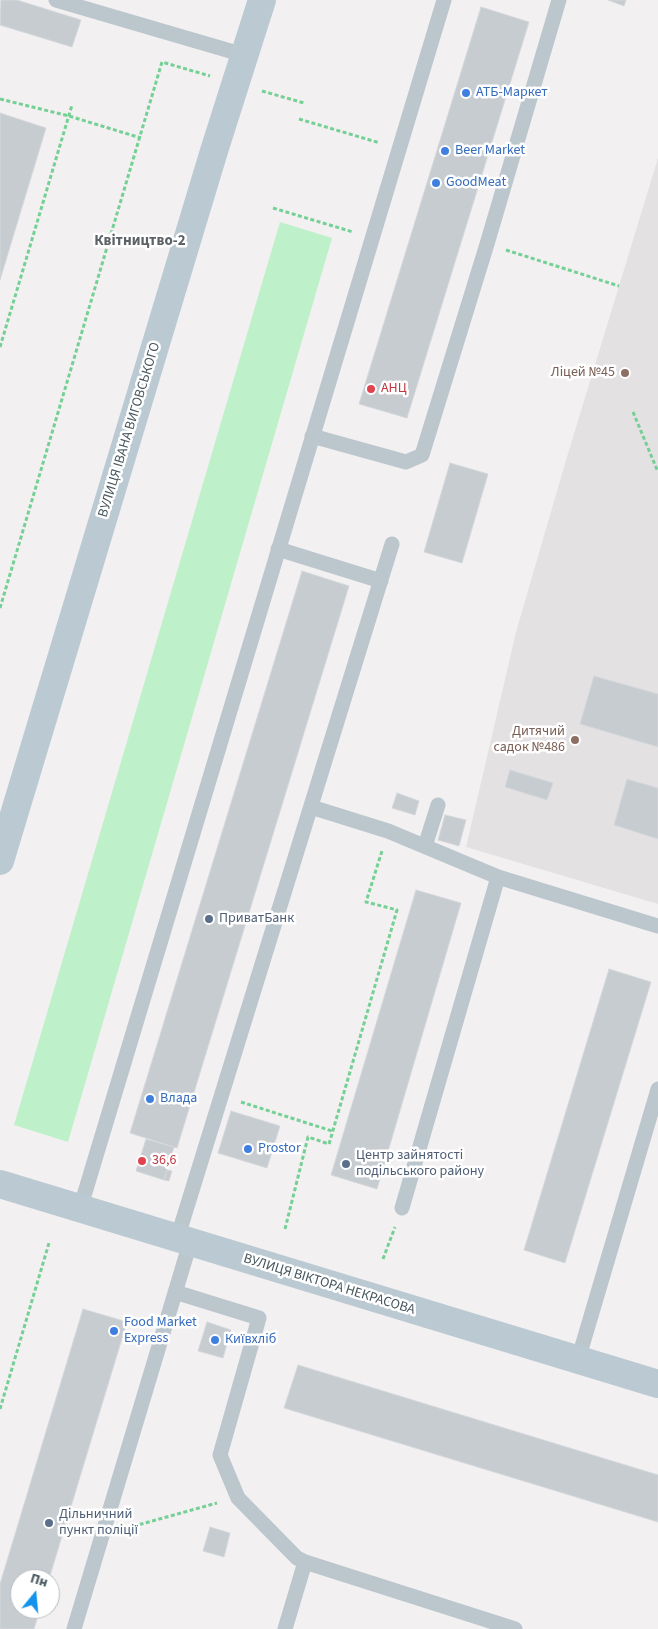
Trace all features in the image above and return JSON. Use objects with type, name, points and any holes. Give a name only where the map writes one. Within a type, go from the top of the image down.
[{"type":"main road","name":"ВУЛИЦЯ ІВАНА ВИГОВСЬКОГО","points":[[0,860],[208,170],[262,0]]},
{"type":"main road","name":"ВУЛИЦЯ ВІКТОРА НЕКРАСОВА","points":[[0,1184],[658,1384]]},
{"type":"lane","points":[[56,0],[244,55]]},
{"type":"lane","points":[[80,1209],[444,0]]},
{"type":"lane","points":[[312,436],[406,462],[422,455],[487,244],[558,0]]},
{"type":"lane","points":[[74,1629],[175,1292],[184,1241],[222,1096],[392,544]]},
{"type":"lane","points":[[278,549],[381,581]]},
{"type":"lane","points":[[425,846],[438,805]]},
{"type":"lane","points":[[311,807],[388,831],[498,877],[658,926]]},
{"type":"lane","points":[[402,1208],[498,877]]},
{"type":"lane","points":[[578,1360],[658,1089]]},
{"type":"lane","points":[[175,1292],[260,1318],[220,1455],[238,1498],[298,1558],[305,1562],[514,1629]]},
{"type":"lane","points":[[285,1629],[305,1562]]},
{"type":"path","points":[[0,608],[162,62]]},
{"type":"path","points":[[0,99],[69,116],[140,138]]},
{"type":"path","points":[[0,346],[72,105]]},
{"type":"path","points":[[299,119],[399,149]]},
{"type":"path","points":[[273,208],[373,238]]},
{"type":"path","points":[[487,244],[619,286]]},
{"type":"path","points":[[633,412],[658,472]]},
{"type":"path","points":[[285,1229],[308,1137],[329,1144],[397,910],[366,902],[388,831]]},
{"type":"path","points":[[222,1096],[332,1130]]},
{"type":"path","points":[[383,1259],[402,1208]]},
{"type":"path","points":[[0,1409],[49,1243]]},
{"type":"path","points":[[102,1535],[238,1498]]},
{"type":"shaded area","name":"Дитячий садок №486","points":[[658,158],[658,904],[466,847],[516,632]]},
{"type":"green space","points":[[280,222],[332,238],[68,1142],[14,1125]]},
{"type":"building","points":[[1,0],[17,0],[81,20],[72,47],[0,25]]},
{"type":"building","points":[[608,0],[626,0],[624,6]]},
{"type":"building","points":[[481,7],[529,22],[407,418],[359,404]]},
{"type":"building","points":[[0,113],[46,128],[0,280]]},
{"type":"building","points":[[450,463],[488,474],[462,563],[424,552]]},
{"type":"building","points":[[302,571],[349,586],[177,1148],[130,1133]]},
{"type":"building","points":[[594,676],[658,694],[658,747],[580,724]]},
{"type":"building","points":[[510,770],[553,783],[547,800],[505,787]]},
{"type":"building","points":[[627,779],[658,788],[658,839],[614,825]]},
{"type":"building","points":[[397,793],[419,801],[415,815],[392,808]]},
{"type":"building","points":[[445,815],[466,820],[459,846],[438,840]]},
{"type":"building","points":[[416,890],[461,903],[377,1189],[331,1175]]},
{"type":"building","points":[[609,969],[651,982],[565,1263],[524,1250]]},
{"type":"building","points":[[231,1111],[280,1126],[267,1168],[218,1153]]},
{"type":"building","points":[[146,1139],[174,1147],[164,1180],[136,1171]]},
{"type":"building","points":[[167,1170],[172,1171],[169,1181],[164,1180]]},
{"type":"building","points":[[83,1309],[127,1322],[52,1569],[10,1569],[10,1619],[37,1619],[34,1629],[0,1629],[0,1584]]},
{"type":"building","name":"Київхліб","points":[[207,1322],[231,1330],[223,1358],[198,1351]]},
{"type":"building","points":[[298,1365],[658,1475],[658,1522],[284,1408]]},
{"type":"building","points":[[210,1527],[230,1533],[224,1557],[203,1551]]},
{"type":"place","name":"АТБ-Маркет","points":[[466,93]]},
{"type":"place","name":"Beer Market","points":[[445,151]]},
{"type":"place","name":"GoodMeat","points":[[436,183]]},
{"type":"place","name":"Ліцей №45","points":[[625,373]]},
{"type":"place","name":"АНЦ","points":[[371,389]]},
{"type":"place","name":"Дитячий садок №486","points":[[575,740]]},
{"type":"place","name":"ПриватБанк","points":[[209,919]]},
{"type":"place","name":"Влада","points":[[150,1099]]},
{"type":"place","name":"Prostor","points":[[248,1149]]},
{"type":"place","name":"36,6","points":[[142,1161]]},
{"type":"place","name":"Центр зайнятості подільського району","points":[[346,1164]]},
{"type":"place","name":"Food Market Express","points":[[114,1331]]},
{"type":"place","name":"Київхліб","points":[[215,1340]]},
{"type":"place","name":"Дільничний пункт поліції","points":[[49,1523]]},
{"type":"district","name":"Квітництво-2","points":[[140,242]]}]
